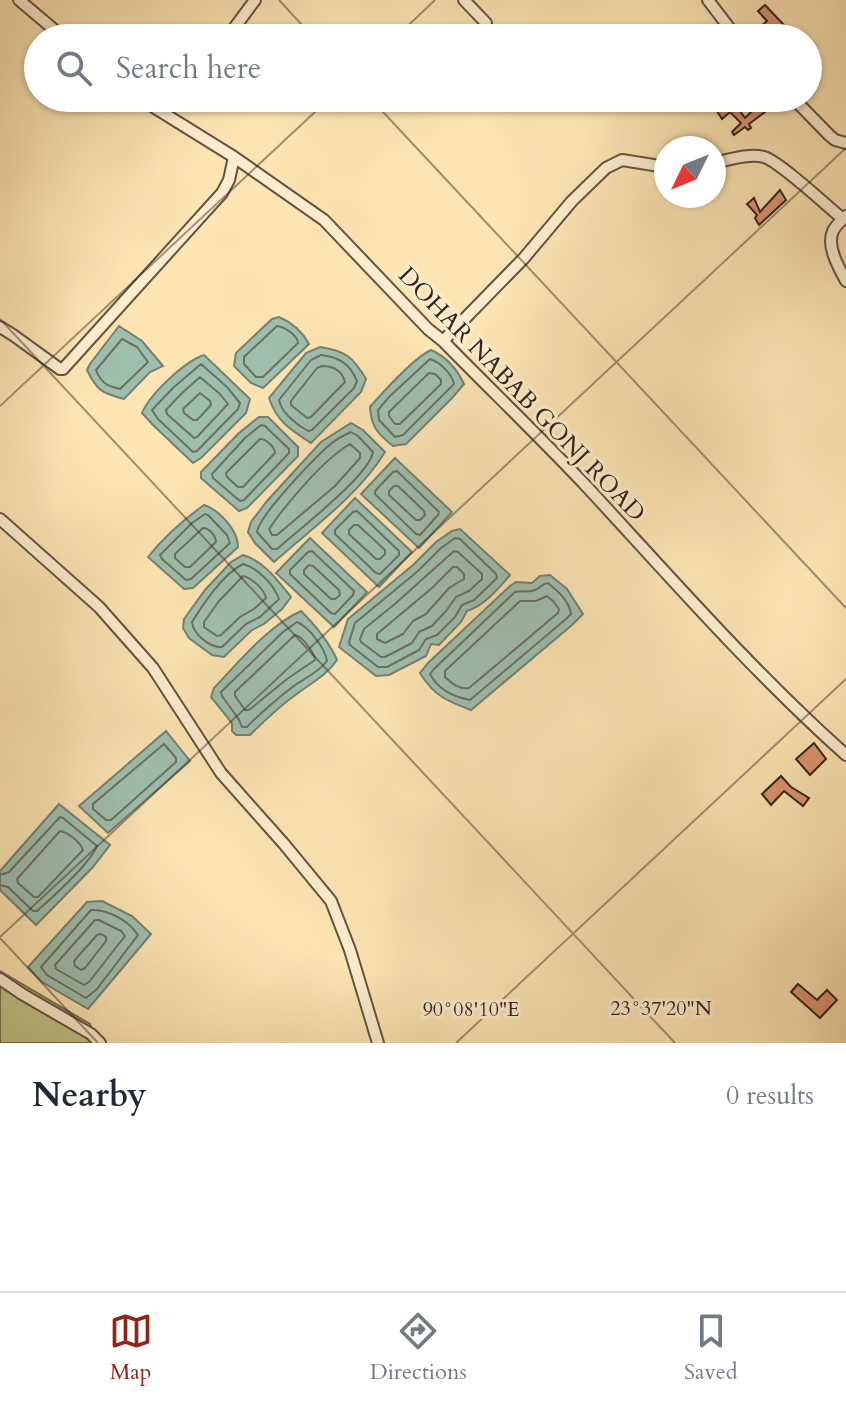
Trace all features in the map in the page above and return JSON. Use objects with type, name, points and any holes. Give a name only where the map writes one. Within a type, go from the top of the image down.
[{"type":"street","points":[[19,0],[47,24]]},
{"type":"street","points":[[237,24],[255,0]]},
{"type":"street","points":[[464,0],[486,23]]},
{"type":"street","points":[[708,0],[726,24]]},
{"type":"street","name":"DOHAR NABAB GONJ ROAD","points":[[164,112],[324,220],[585,484],[735,647],[846,755]]},
{"type":"street","points":[[807,112],[835,140],[846,143]]},
{"type":"street","points":[[726,160],[762,156],[771,160],[844,218],[833,229],[832,248],[846,281]]},
{"type":"street","points":[[0,327],[63,369],[222,193],[229,180],[234,157]]},
{"type":"street","points":[[443,341],[606,168],[622,160],[654,165]]},
{"type":"street","points":[[0,519],[99,607],[153,668],[221,773],[331,901],[350,950],[378,1043]]},
{"type":"street","points":[[0,979],[91,1034],[100,1043]]},
{"type":"green space","points":[[0,971],[90,1024],[96,1043],[0,1043]]},
{"type":"water","points":[[279,317],[297,328],[309,344],[263,388],[251,383],[234,366],[236,353],[272,319]]},
{"type":"water","points":[[119,326],[142,341],[163,366],[150,372],[124,399],[101,390],[87,370]]},
{"type":"water","points":[[320,347],[348,356],[366,379],[361,392],[311,443],[281,419],[269,398],[306,353]]},
{"type":"water","points":[[431,350],[451,364],[464,384],[406,444],[393,446],[376,430],[370,407],[407,368]]},
{"type":"water","points":[[204,355],[250,399],[246,413],[193,463],[142,413],[169,379]]},
{"type":"water","points":[[259,417],[268,417],[298,447],[298,456],[247,508],[239,511],[201,478],[201,472]]},
{"type":"water","points":[[351,423],[363,430],[385,452],[348,497],[274,562],[248,532],[251,522],[321,442]]},
{"type":"water","points":[[395,458],[452,512],[419,548],[361,494]]},
{"type":"water","points":[[355,498],[412,552],[379,587],[322,533]]},
{"type":"water","points":[[204,505],[227,522],[235,534],[238,547],[193,588],[184,589],[148,557],[174,529]]},
{"type":"water","points":[[460,529],[510,575],[485,601],[467,611],[439,645],[431,644],[426,656],[389,675],[376,676],[339,647],[348,619],[436,542]]},
{"type":"water","points":[[310,538],[367,592],[334,627],[276,573]]},
{"type":"water","points":[[243,555],[264,567],[291,597],[282,609],[252,630],[224,657],[212,655],[189,638],[183,628],[184,619],[205,590],[231,562]]},
{"type":"water","points":[[550,575],[567,589],[583,614],[572,625],[471,710],[448,700],[430,687],[420,673],[510,586],[516,582],[532,583],[540,576]]},
{"type":"water","points":[[301,611],[321,634],[337,660],[250,735],[236,735],[232,731],[232,723],[211,697],[214,688],[266,635]]},
{"type":"water","points":[[166,731],[190,761],[108,833],[79,806]]},
{"type":"water","points":[[59,804],[110,845],[93,867],[36,925],[0,890],[0,871]]},
{"type":"water","points":[[102,901],[132,916],[151,934],[88,1009],[42,982],[28,967],[87,902]]},
{"type":"building","points":[[765,5],[783,24],[764,24],[767,21],[758,11]]},
{"type":"building","points":[[718,112],[730,112],[722,119]]},
{"type":"building","points":[[730,112],[741,112],[745,118],[751,112],[765,112],[749,124],[751,128],[748,130],[745,127],[734,135],[732,132],[741,123]]},
{"type":"building","points":[[780,190],[786,200],[759,225],[755,218],[757,215],[747,204],[754,198],[760,212]]},
{"type":"building","points":[[814,743],[826,759],[810,775],[796,759]]},
{"type":"building","points":[[781,776],[791,787],[809,798],[803,806],[784,791],[771,805],[762,794]]},
{"type":"building","points":[[798,984],[817,1000],[827,990],[837,1000],[820,1018],[791,992]]}]
